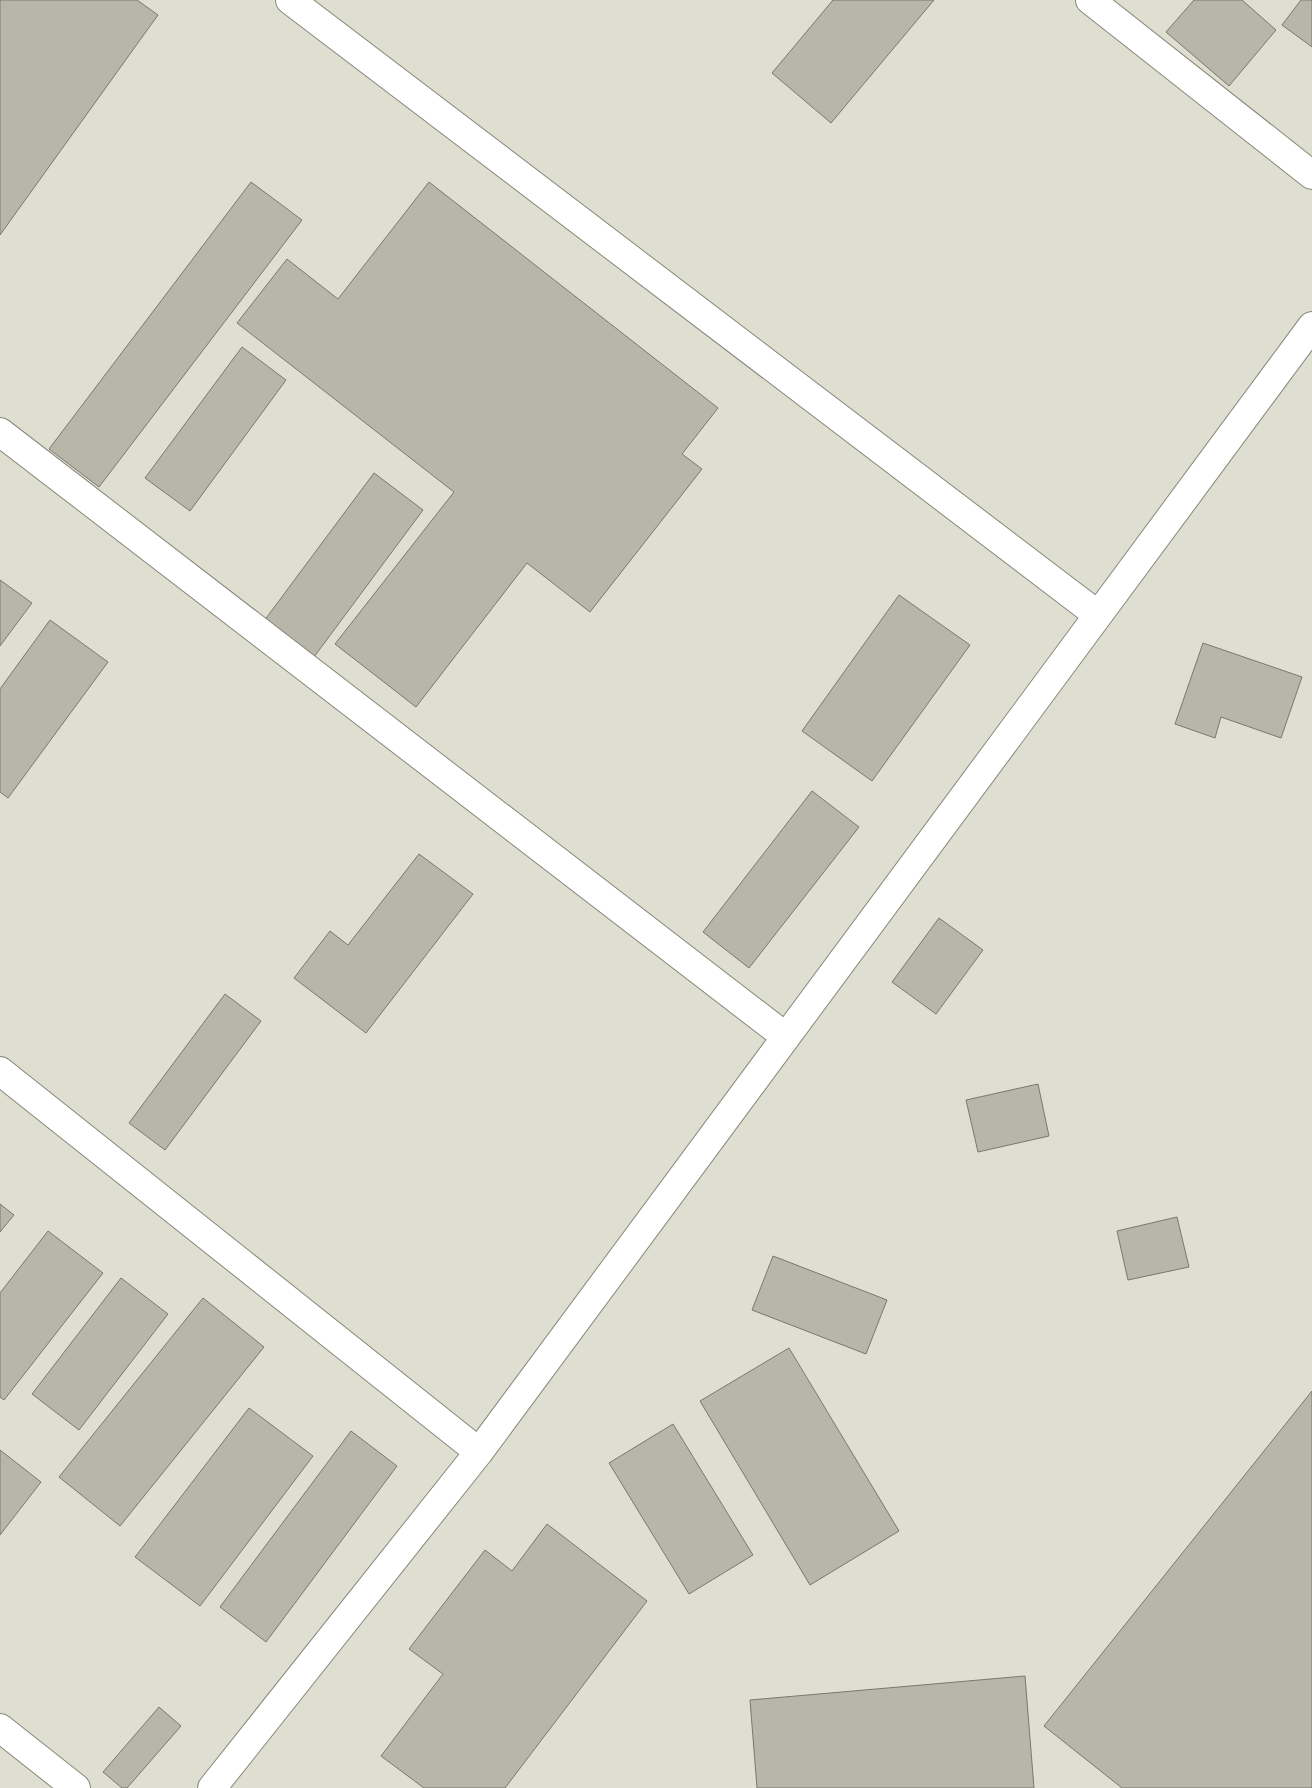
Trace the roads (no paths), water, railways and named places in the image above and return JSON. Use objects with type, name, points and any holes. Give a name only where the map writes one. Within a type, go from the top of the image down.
[{"type":"lane","points":[[290,0],[1098,615]]},
{"type":"lane","points":[[1090,0],[1312,175]]},
{"type":"lane","points":[[212,1788],[479,1452],[1312,326]]},
{"type":"lane","points":[[0,432],[786,1037]]},
{"type":"lane","points":[[0,1071],[479,1452]]},
{"type":"lane","points":[[0,1728],[76,1788]]}]
